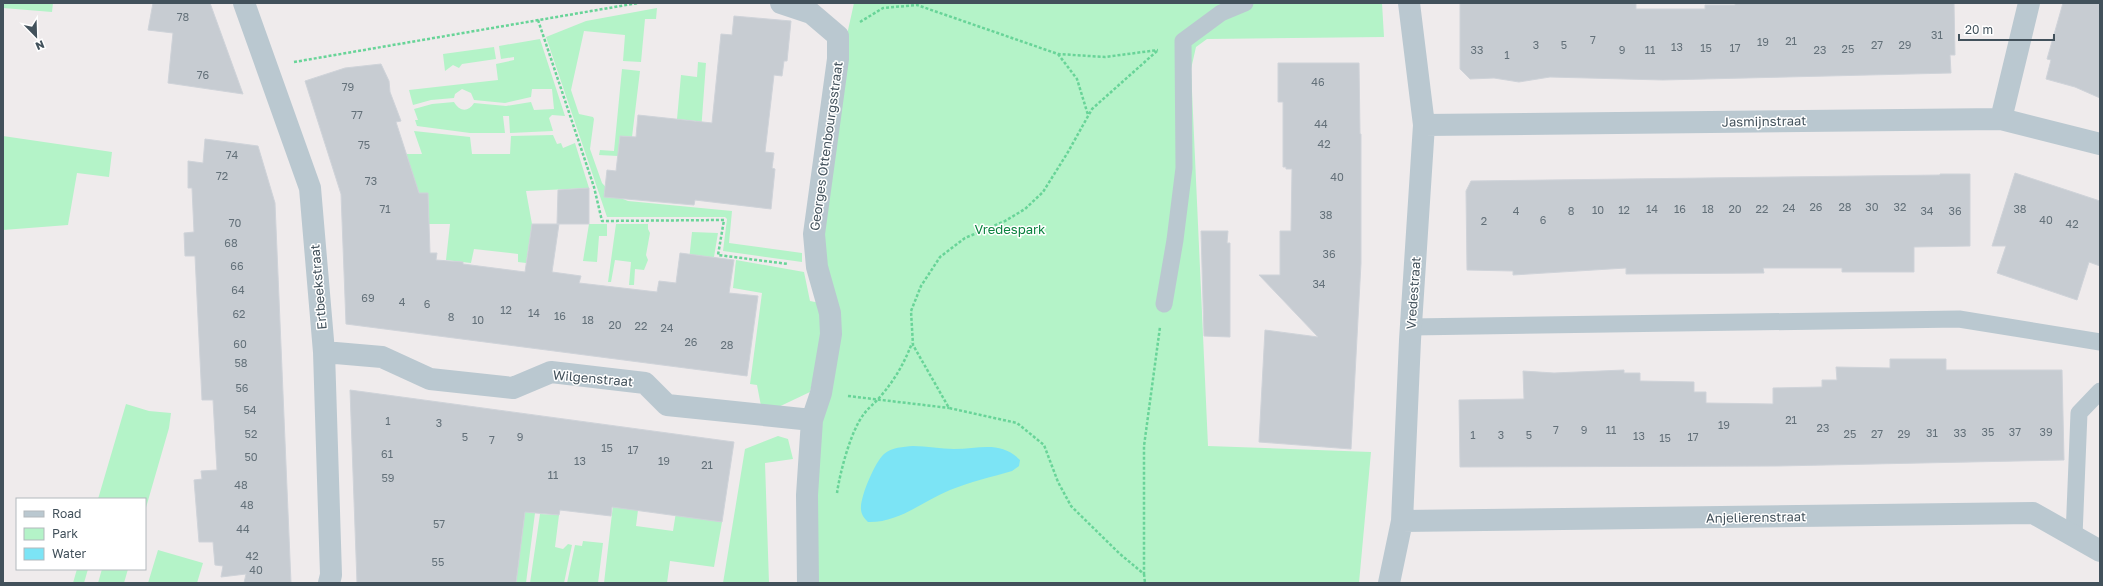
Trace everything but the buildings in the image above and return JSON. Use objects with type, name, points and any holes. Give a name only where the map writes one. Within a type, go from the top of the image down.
[{"type":"street","name":"Ertbeekstraat","points":[[244,3],[310,188],[324,352],[331,575],[329,583]]},
{"type":"street","points":[[781,3],[811,13],[838,36]]},
{"type":"street","name":"Vredestraat","points":[[1389,583],[1402,521],[1411,326],[1424,125],[1409,3]]},
{"type":"street","points":[[2001,119],[2029,3]]},
{"type":"street","name":"Georges Ottenbourgsstraat","points":[[808,583],[807,495],[812,420],[822,393],[831,334],[830,313],[817,267],[814,234],[838,59],[838,36]]},
{"type":"street","name":"Jasmijnstraat","points":[[1424,125],[2001,119],[2100,144]]},
{"type":"street","name":"Wilgenstraat","points":[[324,352],[382,357],[430,379],[513,388],[551,372],[645,383],[667,405],[812,420]]},
{"type":"street","name":"Anjelierenstraat","points":[[1402,521],[2033,513],[2100,551]]},
{"type":"lane","points":[[1164,304],[1175,240],[1184,168],[1183,41],[1221,13],[1245,3]]},
{"type":"lane","points":[[1411,326],[1959,319],[2100,342]]},
{"type":"lane","points":[[2074,536],[2079,412],[2100,391]]},
{"type":"path","points":[[266,66],[638,3]]},
{"type":"path","points":[[838,36],[883,8],[917,4],[1058,54],[1105,57],[1159,50],[1183,41]]},
{"type":"path","points":[[538,20],[594,187],[602,221],[724,220],[718,255],[817,267]]},
{"type":"path","points":[[949,408],[931,378],[913,341],[911,311],[921,286],[940,257],[965,238],[1005,221],[1025,209],[1043,192],[1092,109],[1159,50]]},
{"type":"path","points":[[1058,54],[1076,79],[1088,115]]},
{"type":"path","points":[[1145,583],[1144,446],[1164,304]]},
{"type":"path","points":[[836,500],[839,480],[848,447],[863,414],[879,399],[896,376],[906,360],[913,341]]},
{"type":"path","points":[[822,393],[949,408],[1018,422],[1044,445],[1058,482],[1071,506],[1120,554],[1144,574]]},
{"type":"green space","points":[[3,3],[53,3],[52,12],[3,8]]},
{"type":"green space","name":"Vredespark","points":[[854,3],[1382,3],[1384,37],[1207,39],[1196,47],[1191,69],[1208,446],[1371,452],[1359,583],[811,583],[811,480],[831,373],[819,235],[841,62]]},
{"type":"green space","points":[[657,8],[656,19],[645,19],[641,62],[623,61],[625,35],[584,31],[571,90],[579,114],[593,117],[594,119],[590,149],[602,183],[613,195],[628,201],[732,211],[729,243],[802,253],[802,262],[723,251],[727,219],[725,217],[607,217],[546,37],[586,21]]},
{"type":"green space","points":[[540,39],[565,116],[552,115],[549,118],[553,131],[510,133],[509,116],[503,116],[505,133],[470,133],[417,126],[415,120],[418,120],[414,109],[432,104],[454,102],[458,107],[464,110],[472,106],[474,103],[506,106],[531,102],[534,110],[554,109],[552,89],[532,89],[531,97],[505,103],[474,100],[471,93],[462,89],[455,94],[454,98],[431,100],[413,105],[409,90],[498,80],[496,64],[514,60],[514,57],[501,59],[499,46]]},
{"type":"green space","points":[[494,47],[496,59],[462,64],[459,68],[453,65],[445,71],[443,54]]},
{"type":"green space","points":[[698,62],[706,63],[701,132],[695,131],[696,121],[677,119],[681,75],[697,77]]},
{"type":"green space","points":[[622,69],[640,71],[632,137],[620,136],[618,156],[599,155],[600,150],[614,151]]},
{"type":"green space","points":[[414,131],[470,137],[472,154],[510,154],[511,136],[553,135],[557,144],[561,143],[563,148],[575,143],[589,188],[526,191],[532,224],[526,263],[518,262],[518,254],[474,249],[471,263],[446,260],[450,224],[429,224],[428,193],[406,193],[404,154],[422,154]]},
{"type":"green space","points":[[3,136],[112,152],[109,177],[77,173],[68,225],[3,230]]},
{"type":"green space","points":[[589,224],[607,224],[607,236],[599,236],[597,262],[583,261]]},
{"type":"green space","points":[[616,224],[648,224],[650,233],[646,255],[648,260],[644,270],[635,269],[634,285],[629,285],[631,262],[615,260],[611,282],[608,282]]},
{"type":"green space","points":[[692,232],[718,233],[714,257],[688,270]]},
{"type":"green space","points":[[736,260],[804,272],[810,301],[820,303],[824,338],[810,392],[770,411],[761,406],[757,385],[750,384],[762,293],[733,288]]},
{"type":"green space","points":[[126,404],[149,411],[171,413],[169,428],[146,508],[146,498],[98,498]]},
{"type":"green space","points":[[778,436],[788,439],[793,459],[765,463],[769,583],[723,583],[745,449]]},
{"type":"green space","points":[[680,487],[722,522],[714,567],[670,561],[667,583],[604,583],[613,505],[638,510],[636,526],[673,531]]},
{"type":"green space","points":[[525,511],[535,513],[526,583],[516,583]]},
{"type":"green space","points":[[540,514],[559,515],[555,547],[563,549],[568,544],[572,545],[564,583],[530,583]]},
{"type":"green space","points":[[583,541],[603,543],[598,583],[567,583],[575,545],[582,546]]},
{"type":"green space","points":[[158,550],[203,563],[197,583],[148,583]]},
{"type":"green space","points":[[77,570],[88,570],[84,583],[73,583]]},
{"type":"green space","points":[[102,570],[128,570],[124,583],[98,583]]},
{"type":"water","points":[[913,446],[954,449],[981,447],[997,448],[1005,450],[1020,460],[1019,466],[1012,471],[950,490],[890,519],[868,522],[862,513],[861,504],[865,488],[876,464],[884,454],[890,450]]}]
